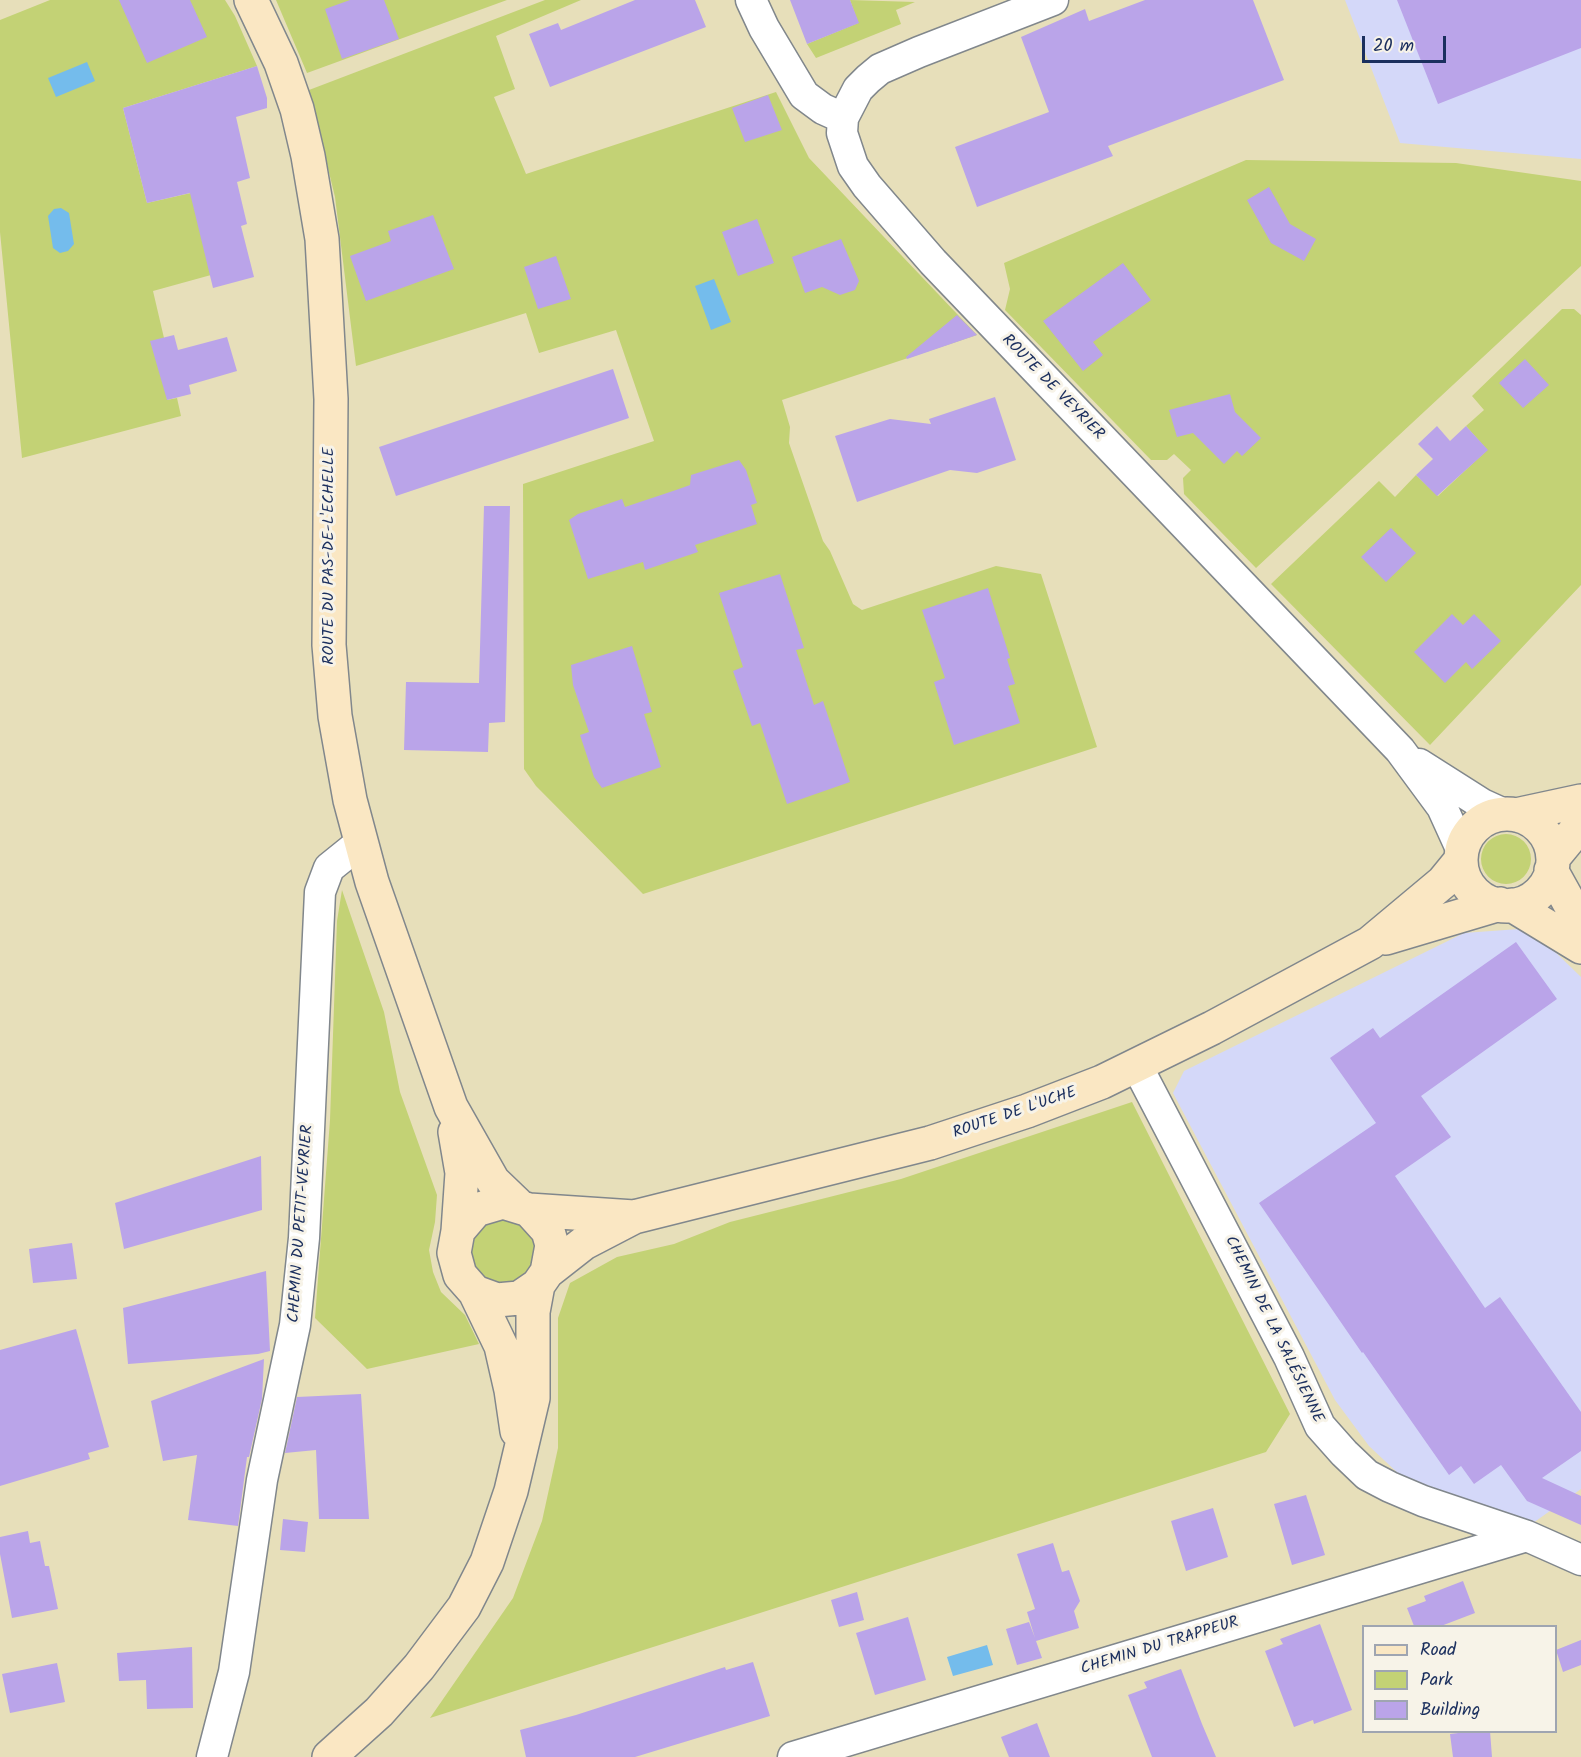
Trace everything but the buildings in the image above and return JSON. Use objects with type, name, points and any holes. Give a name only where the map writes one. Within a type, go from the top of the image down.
[{"type":"main road","name":"ROUTE DU PAS-DE-L'ECHELLE","points":[[251,0],[278,54],[297,109],[308,156],[322,239],[330,387],[328,604],[331,678],[340,753],[360,843],[451,1107],[462,1173],[458,1231]]},
{"type":"main road","points":[[1581,801],[1510,814],[1481,822],[1472,829],[1461,855],[1462,870],[1472,889],[1489,902],[1506,905],[1522,903],[1541,890],[1552,864],[1581,824]]},
{"type":"main road","points":[[1510,814],[1538,826],[1548,840],[1552,864],[1581,924]]},
{"type":"main road","name":"ROUTE DE L'UCHE","points":[[543,1279],[584,1243],[634,1217],[973,1130],[1102,1082],[1137,1066],[1370,943],[1443,882],[1461,855]]},
{"type":"main road","points":[[1506,905],[1581,947]]},
{"type":"main road","name":"ROUTE DE L'UCHE","points":[[1370,943],[1506,905]]},
{"type":"main road","name":"ROUTE DU PAS-DE-L'ECHELLE","points":[[451,1107],[493,1181],[523,1207]]},
{"type":"main road","points":[[329,1757],[401,1689],[464,1607],[487,1562],[501,1525],[533,1398],[533,1312],[551,1259],[550,1238],[540,1219],[523,1207],[503,1202],[489,1204],[471,1214],[458,1231],[454,1242],[456,1265],[460,1275],[475,1292],[501,1346],[512,1390],[519,1451]]},
{"type":"main road","name":"ROUTE DE L'UCHE","points":[[523,1207],[634,1217]]},
{"type":"main road","points":[[475,1292],[486,1297],[508,1300],[519,1298],[543,1279]]},
{"type":"street","points":[[751,0],[799,88],[811,102],[843,118],[858,89],[880,69],[1053,0]]},
{"type":"street","name":"ROUTE DE VEYRIER","points":[[843,118],[842,133],[854,166],[867,186],[1035,371],[1400,750],[1442,807],[1461,855]]},
{"type":"street","name":"ROUTE DE VEYRIER","points":[[1400,750],[1467,795],[1510,814]]},
{"type":"street","name":"CHEMIN DU PETIT-VEYRIER","points":[[212,1757],[234,1672],[262,1480],[296,1325],[304,1238],[320,892],[329,868],[360,843]]},
{"type":"street","name":"CHEMIN DE LA SALÉSIENNE","points":[[1137,1066],[1289,1357],[1320,1426],[1367,1475],[1390,1487],[1423,1501],[1527,1536],[1581,1560]]},
{"type":"street","name":"CHEMIN DU TRAPPEUR","points":[[793,1757],[1527,1536]]},
{"type":"shaded area","points":[[1345,0],[1581,0],[1581,159],[1400,143]]},
{"type":"shaded area","points":[[1519,929],[1548,945],[1581,977],[1581,1489],[1533,1523],[1401,1476],[1369,1446],[1335,1400],[1173,1093],[1184,1071],[1464,933]]},
{"type":"green space","points":[[50,0],[225,0],[235,16],[257,66],[123,108],[147,203],[204,190],[211,275],[153,291],[164,338],[167,400],[177,398],[181,416],[22,458],[0,232],[0,20]]},
{"type":"green space","points":[[276,0],[507,0],[307,73]]},
{"type":"green space","points":[[545,0],[581,0],[496,36],[515,89],[494,97],[526,174],[776,92],[809,158],[977,335],[782,400],[790,427],[789,443],[823,541],[830,551],[853,604],[862,610],[996,566],[1041,574],[1097,747],[643,894],[536,786],[524,769],[523,484],[654,441],[616,330],[539,353],[526,313],[356,366],[335,197],[309,90]]},
{"type":"green space","points":[[850,0],[915,2],[896,10],[901,24],[816,58],[807,44],[858,23]]},
{"type":"green space","points":[[1246,160],[1456,163],[1581,181],[1581,266],[1256,568],[1184,494],[1183,478],[1191,470],[1174,454],[1167,460],[1151,460],[1005,310],[1010,289],[1004,263]]},
{"type":"green space","points":[[1562,309],[1574,309],[1581,315],[1581,585],[1430,745],[1271,584],[1379,481],[1395,497],[1416,475],[1438,496],[1487,450],[1466,426],[1484,410],[1472,396]]},
{"type":"green space","points":[[1506,834],[1515,836],[1526,845],[1531,859],[1529,868],[1520,879],[1506,884],[1497,882],[1486,873],[1481,859],[1483,850],[1492,839]]},
{"type":"green space","points":[[342,890],[384,1012],[400,1092],[437,1195],[435,1222],[429,1250],[433,1272],[441,1292],[465,1315],[479,1344],[367,1369],[315,1318],[330,1120],[337,921]]},
{"type":"green space","points":[[1132,1102],[1290,1414],[1266,1452],[430,1718],[513,1598],[542,1521],[558,1448],[558,1318],[570,1283],[617,1257],[674,1244],[730,1222],[901,1179]]},
{"type":"green space","points":[[502,1218],[515,1221],[525,1228],[532,1238],[535,1251],[532,1264],[525,1274],[515,1281],[502,1284],[489,1281],[479,1274],[472,1264],[469,1251],[472,1238],[479,1228],[489,1221]]},
{"type":"water","points":[[87,62],[95,81],[56,97],[48,78]]},
{"type":"water","points":[[61,208],[69,213],[74,244],[68,251],[60,253],[53,248],[48,216],[54,209]]},
{"type":"water","points":[[714,279],[731,322],[711,330],[695,286]]},
{"type":"water","points":[[987,1645],[993,1665],[953,1676],[947,1657]]}]
